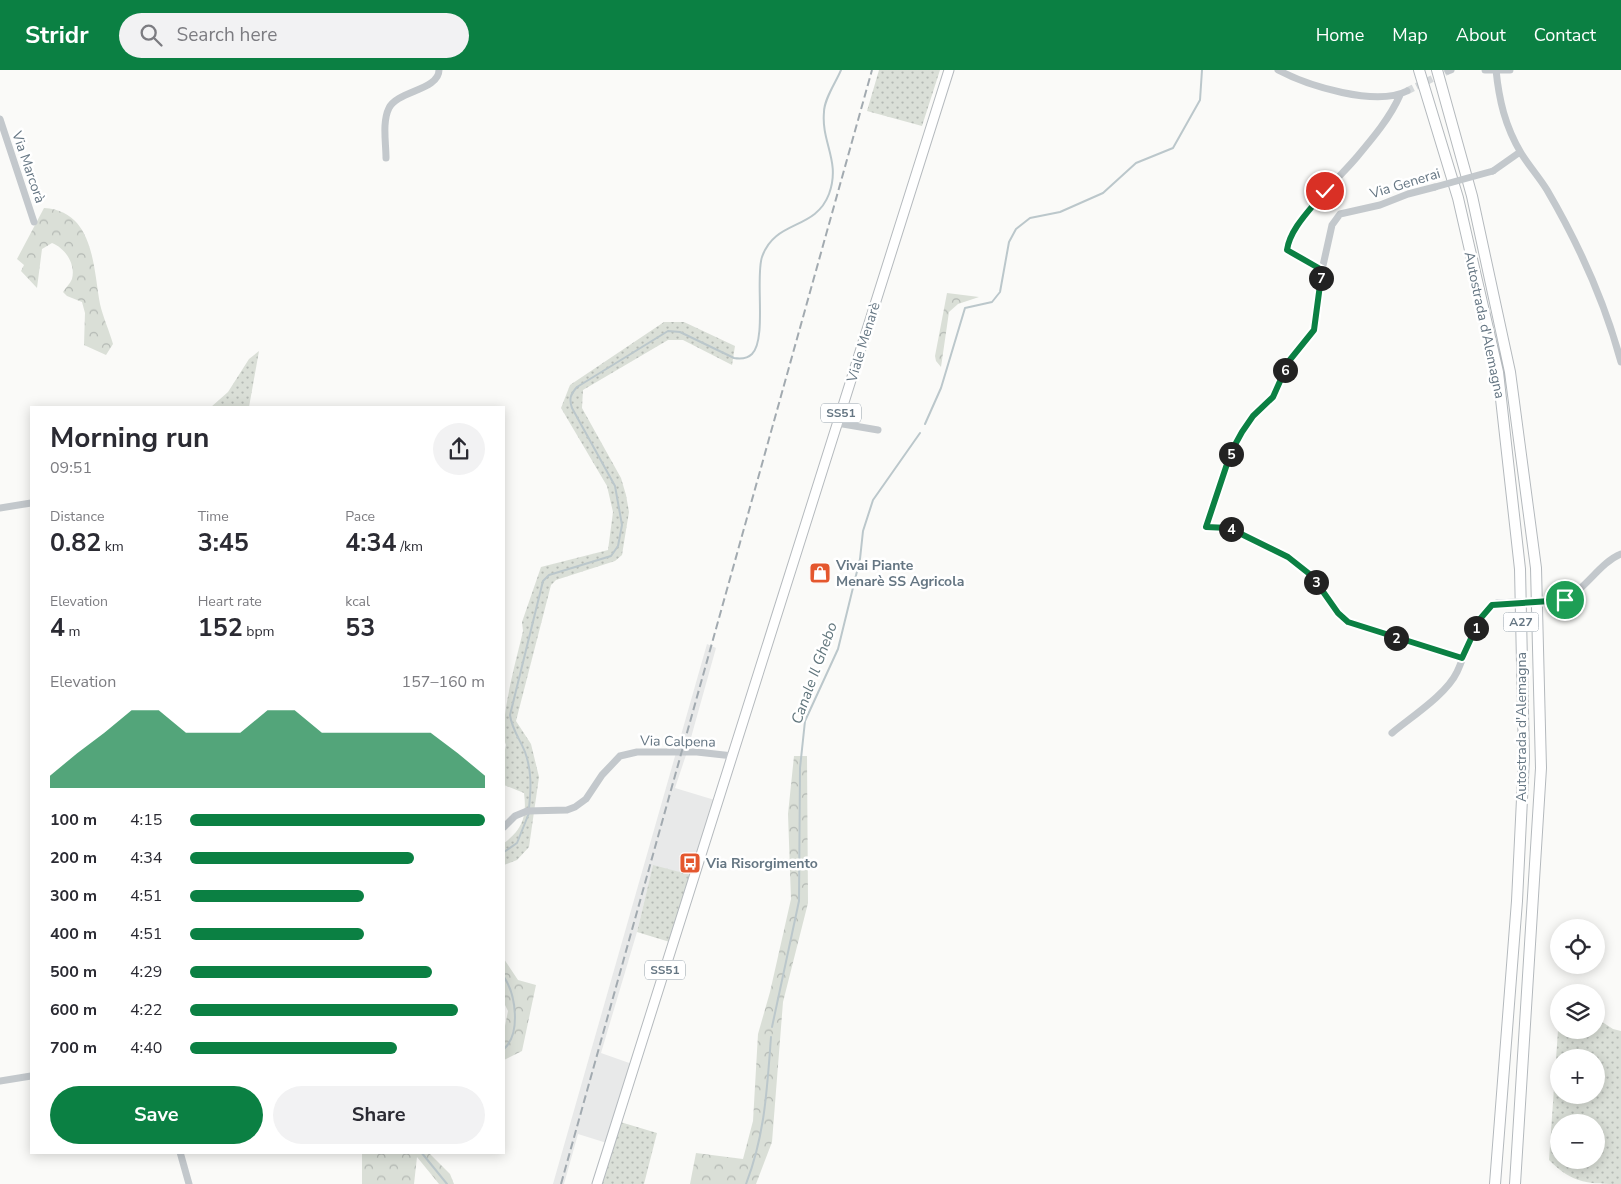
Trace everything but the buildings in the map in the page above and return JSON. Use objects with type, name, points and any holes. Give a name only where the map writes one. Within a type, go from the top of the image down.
[{"type":"highway","name":"Autostrada d'Alemagna","points":[[1419,70],[1458,198],[1498,372],[1520,569],[1524,758],[1517,901],[1495,1184]]},
{"type":"highway","name":"Autostrada d'Alemagna","points":[[1437,70],[1472,196],[1510,372],[1536,568],[1541,768],[1515,1184]]},
{"type":"main road","name":"Viale Menarè","points":[[733,756],[949,70]]},
{"type":"main road","name":"SS51","points":[[597,1184],[733,756]]},
{"type":"street","points":[[386,158],[385,117],[390,105],[433,82],[439,74],[439,70]]},
{"type":"street","points":[[1278,70],[1296,80],[1357,95],[1382,97],[1400,95],[1407,91]]},
{"type":"street","points":[[1485,70],[1510,70]]},
{"type":"street","points":[[1496,71],[1500,106],[1520,152],[1547,190],[1577,249],[1599,298],[1621,362]]},
{"type":"street","points":[[1322,270],[1289,252],[1288,244],[1301,221],[1374,136],[1395,106],[1400,95]]},
{"type":"street","name":"Via Marcorà","points":[[0,119],[34,222]]},
{"type":"street","name":"Via Generai","points":[[1462,658],[1348,622],[1338,613],[1312,576],[1288,557],[1229,528],[1206,527],[1231,452],[1253,416],[1273,397],[1289,361],[1314,330],[1322,270],[1332,225],[1340,214],[1380,205],[1408,194],[1493,171],[1520,152]]},
{"type":"street","points":[[838,424],[878,430]]},
{"type":"street","points":[[0,508],[30,503]]},
{"type":"street","points":[[1392,733],[1448,685],[1455,676],[1484,611],[1497,603],[1560,600],[1570,596],[1604,564],[1621,554]]},
{"type":"street","name":"Via Calpena","points":[[505,826],[515,816],[530,810],[567,810],[575,807],[586,799],[602,775],[620,756],[637,752],[697,752],[733,756]]},
{"type":"street","points":[[0,1081],[30,1076]]},
{"type":"street","points":[[181,1154],[189,1184]]},
{"type":"shaded area","points":[[707,644],[716,648],[675,788],[718,801],[695,876],[653,866],[637,932],[601,1053],[635,1065],[610,1144],[578,1134],[564,1184],[553,1184]]},
{"type":"green space","points":[[879,70],[940,70],[922,126],[867,111]]},
{"type":"green space","points":[[44,208],[60,211],[73,219],[82,230],[88,243],[100,304],[113,344],[106,355],[84,345],[85,313],[82,302],[67,296],[63,292],[71,281],[73,273],[71,262],[57,245],[52,243],[42,249],[37,288],[21,271],[24,265],[17,259]]},
{"type":"green space","points":[[947,293],[979,297],[958,304],[949,312],[941,367],[936,361],[935,356]]},
{"type":"green space","points":[[664,322],[684,322],[735,346],[732,365],[683,340],[668,340],[583,390],[582,408],[621,478],[626,495],[629,512],[622,555],[615,561],[556,580],[551,585],[516,721],[531,744],[539,777],[529,847],[517,860],[505,865],[505,842],[516,833],[525,809],[524,793],[505,785],[505,715],[523,631],[522,622],[541,567],[608,550],[613,512],[607,486],[561,408],[570,385]]},
{"type":"green space","points":[[259,351],[249,406],[212,406],[228,392],[249,359]]},
{"type":"green space","points":[[794,756],[807,756],[808,903],[783,1002],[772,1142],[756,1184],[690,1184],[696,1153],[743,1159],[753,1121],[758,1034],[770,992],[791,899],[788,814]]},
{"type":"green space","points":[[653,865],[695,876],[673,943],[637,932]]},
{"type":"green space","points":[[505,960],[518,980],[536,985],[522,1051],[505,1060],[505,1026],[508,1011],[505,1005]]},
{"type":"green space","points":[[1605,1024],[1621,1031],[1621,1184],[1590,1183],[1566,1174],[1559,1169],[1605,1169],[1605,1114],[1552,1114],[1553,1104],[1605,1104],[1605,1049],[1557,1049],[1557,1039],[1605,1039]]},
{"type":"green space","points":[[617,1121],[657,1133],[644,1184],[597,1184]]},
{"type":"green space","points":[[362,1154],[430,1154],[450,1174],[454,1184],[439,1184],[417,1157],[414,1184],[362,1184]]},
{"type":"waterway","points":[[529,808],[529,766],[510,715],[543,581],[549,575],[611,556],[618,546],[622,525],[615,486],[572,408],[570,400],[572,395],[577,387],[668,331],[680,332],[734,358],[748,357],[752,354],[759,335],[760,266],[762,257],[768,245],[776,236],[814,214],[823,206],[829,194],[833,172],[825,133],[824,112],[828,96],[841,70]]},
{"type":"waterway","name":"Canale Il Ghebo","points":[[925,424],[941,388],[965,308],[992,302],[1000,292],[1009,242],[1016,229],[1030,218],[1060,212],[1103,193],[1136,163],[1173,148],[1200,100],[1202,70]]},
{"type":"waterway","name":"Canale Il Ghebo","points":[[772,1027],[799,901],[800,768],[805,721],[838,649],[860,559],[863,531],[873,500],[920,433]]},
{"type":"waterway","points":[[505,851],[517,843],[529,813]]},
{"type":"waterway","points":[[505,979],[514,1003],[515,1014],[513,1034],[505,1048]]},
{"type":"waterway","name":"Canale Il Ghebo","points":[[746,1184],[761,1130],[771,1037]]},
{"type":"waterway","points":[[423,1154],[447,1184]]},
{"type":"tunnel","points":[[1407,91],[1448,71]]},
{"type":"railway","points":[[561,1184],[872,70]]},
{"type":"place","name":"Vivai Piante Menarè SS Agricola","points":[[820,573]]},
{"type":"place","name":"Via Risorgimento","points":[[690,863]]},
{"type":"route","points":[[1325,191],[1301,221],[1288,244],[1287,250],[1322,270],[1314,330],[1308,340],[1289,361],[1273,397],[1253,416],[1231,452],[1206,527],[1229,528],[1288,557],[1312,576],[1338,613],[1348,622],[1364,629],[1462,658],[1484,611],[1492,605],[1497,603],[1565,600]]}]
